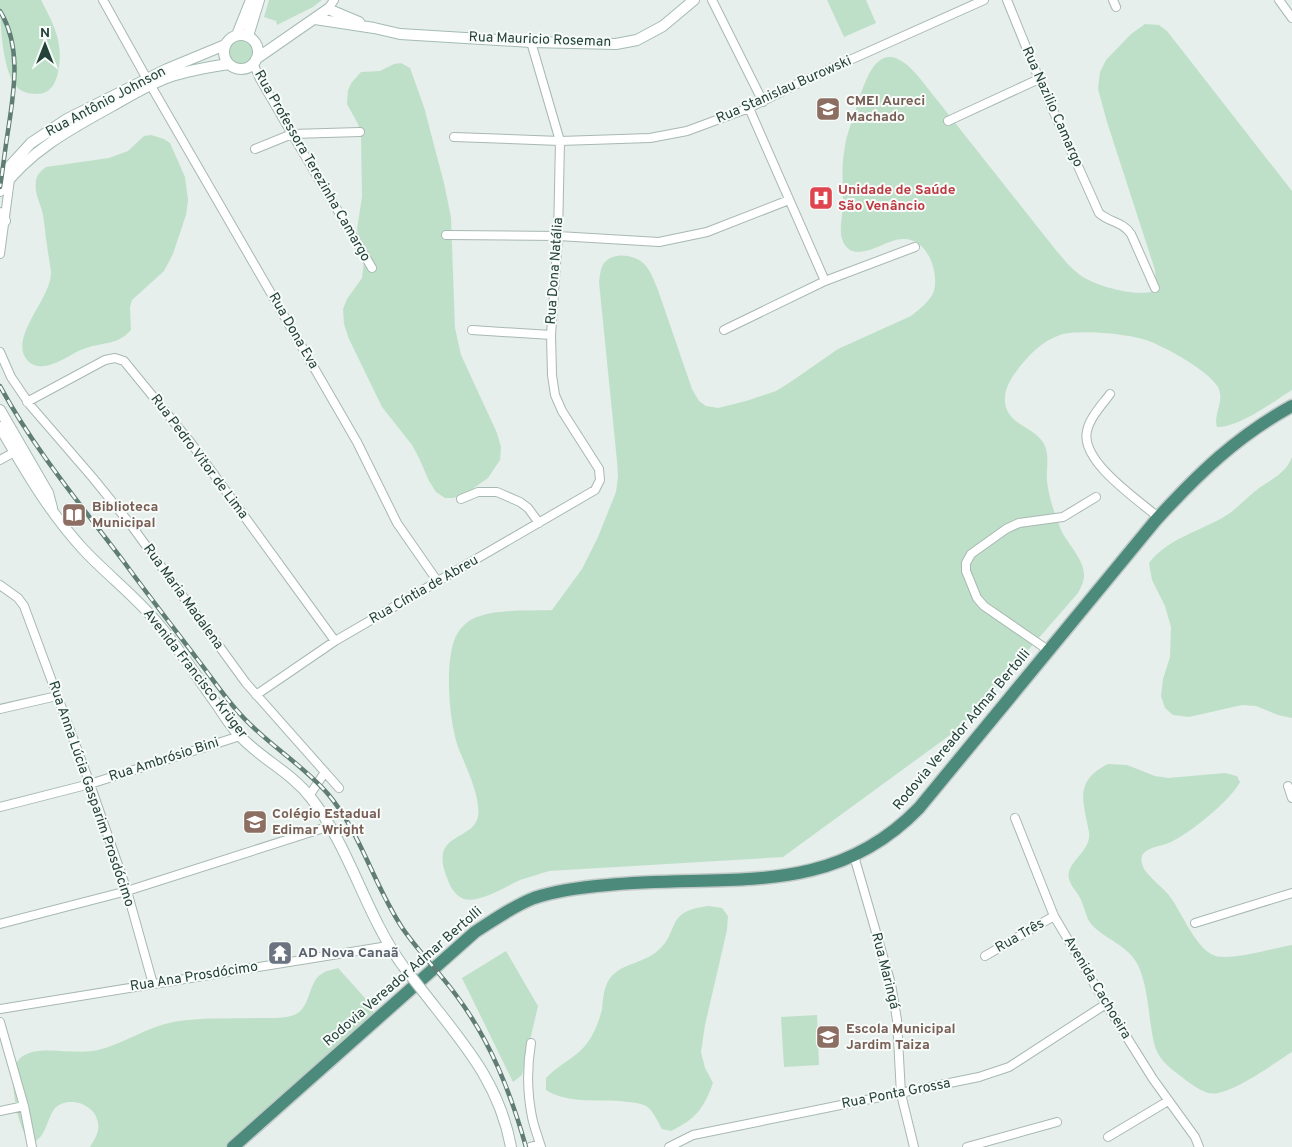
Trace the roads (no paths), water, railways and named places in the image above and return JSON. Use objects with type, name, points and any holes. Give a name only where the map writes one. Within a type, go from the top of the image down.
[{"type":"highway","name":"Rodovia Vereador Admar Bertolli","points":[[233,1147],[475,932],[501,914],[534,898],[578,888],[644,881],[712,881],[780,877],[812,871],[854,856],[904,823],[919,808],[1158,517],[1213,461],[1233,444],[1292,406]]},
{"type":"main road","points":[[252,0],[247,38],[258,54],[255,61]]},
{"type":"main road","points":[[247,38],[259,0]]},
{"type":"main road","name":"Rua Mauricio Roseman","points":[[315,19],[400,34],[531,42],[616,44],[637,40],[663,26],[694,0]]},
{"type":"main road","points":[[281,40],[247,38],[228,40],[225,44],[224,55],[229,64],[244,68],[281,40],[328,9]]},
{"type":"main road","name":"Rua Mauricio Roseman","points":[[328,9],[374,28]]},
{"type":"main road","name":"Rua Antônio Johnson","points":[[3,183],[52,140],[148,82],[225,44]]},
{"type":"main road","name":"Rua Antônio Johnson","points":[[148,82],[193,70],[229,64]]},
{"type":"main road","name":"Avenida Francisco Krüger","points":[[0,410],[18,450]]},
{"type":"main road","name":"Avenida Francisco Krüger","points":[[0,427],[48,494],[53,511],[83,549],[140,603],[159,624],[240,736],[286,773],[310,796],[343,848],[375,922],[388,946],[480,1066],[492,1088],[507,1125],[511,1147]]},
{"type":"street","name":"Rua Dona Eva","points":[[103,0],[148,82],[357,442],[397,523],[438,582]]},
{"type":"street","points":[[328,9],[334,0]]},
{"type":"street","points":[[712,0],[763,102]]},
{"type":"street","name":"Rua Stanislau Burowski","points":[[454,137],[560,140],[650,138],[687,131],[763,102],[803,81],[984,0]]},
{"type":"street","name":"Rua Nazilio Camargo","points":[[1007,0],[1039,79],[1099,213],[1127,228],[1155,288]]},
{"type":"street","points":[[1279,0],[1292,18]]},
{"type":"street","name":"Rua Dona Natália","points":[[531,42],[560,140],[558,236],[551,335],[552,375],[555,395],[562,411],[599,469],[600,480],[595,490]]},
{"type":"street","name":"Rua Professora Terezinha Camargo","points":[[255,61],[260,80],[372,268]]},
{"type":"street","points":[[948,122],[1039,79]]},
{"type":"street","points":[[749,108],[788,200],[825,280]]},
{"type":"street","points":[[256,149],[292,134],[360,132]]},
{"type":"street","points":[[0,254],[4,214],[3,183]]},
{"type":"street","points":[[446,236],[558,236],[658,242],[707,232],[788,200]]},
{"type":"street","points":[[724,330],[825,280],[915,247]]},
{"type":"street","points":[[472,330],[551,335]]},
{"type":"street","name":"Rua Maria Madalena","points":[[0,352],[11,377],[27,402],[126,518],[241,677],[339,788]]},
{"type":"street","name":"Rua Pedro Vitor de Lima","points":[[27,402],[105,360],[115,358],[124,361],[191,443],[335,641]]},
{"type":"street","points":[[1110,394],[1092,419],[1087,430],[1086,442],[1092,456],[1110,476],[1158,517]]},
{"type":"street","points":[[0,460],[18,450]]},
{"type":"street","name":"Rua Cíntia de Abreu","points":[[256,694],[335,641],[595,490]]},
{"type":"street","points":[[461,499],[478,492],[498,492],[520,502],[528,508],[540,523]]},
{"type":"street","points":[[1048,650],[984,606],[977,598],[966,571],[966,563],[971,554],[1006,528],[1020,523],[1063,517],[1096,497]]},
{"type":"street","name":"Rua Anna Lúcia Gasparim Prosdócimo","points":[[0,584],[18,598],[24,606],[90,784],[127,891],[153,984]]},
{"type":"street","points":[[0,709],[57,696]]},
{"type":"street","name":"Rua Ambrósio Bini","points":[[0,807],[90,784],[240,736]]},
{"type":"street","points":[[310,796],[325,772]]},
{"type":"street","points":[[1288,786],[1292,798]]},
{"type":"street","name":"Avenida Cachoeira","points":[[1015,818],[1054,916],[1106,1004],[1168,1102],[1194,1136],[1199,1147]]},
{"type":"street","points":[[0,924],[127,891],[330,826]]},
{"type":"street","name":"Rua Maringá","points":[[854,856],[891,984],[897,1020],[902,1094],[914,1147]]},
{"type":"street","points":[[1195,923],[1292,892]]},
{"type":"street","name":"Rua Três","points":[[985,956],[1054,916]]},
{"type":"street","name":"Rua Ana Prosdócimo","points":[[0,1009],[388,946]]},
{"type":"street","name":"Rua Ponta Grossa","points":[[669,1146],[693,1135],[979,1078],[1009,1068],[1106,1004]]},
{"type":"street","points":[[0,1022],[24,1106],[32,1147]]},
{"type":"street","points":[[530,1147],[540,1146],[532,1118],[528,1086],[528,1061],[531,1043]]},
{"type":"street","points":[[1108,1137],[1168,1102]]},
{"type":"street","points":[[0,1111],[24,1106]]},
{"type":"street","points":[[967,1147],[1057,1122]]},
{"type":"railway","points":[[0,11],[11,39],[15,70],[0,187]]},
{"type":"railway","points":[[0,386],[28,432],[59,476],[230,702],[251,725],[318,783],[340,809],[403,929],[456,995],[489,1049],[506,1087],[526,1147]]},
{"type":"place","name":"CMEI Aureci Machado","points":[[828,109]]},
{"type":"place","name":"Unidade de Saúde São Venâncio","points":[[821,198]]},
{"type":"place","name":"Biblioteca Municipal","points":[[74,515]]},
{"type":"place","name":"Colégio Estadual Edimar Wright","points":[[255,822]]},
{"type":"place","name":"AD Nova Canaã","points":[[280,953]]},
{"type":"place","name":"Escola Municipal Jardim Taiza","points":[[828,1037]]}]
